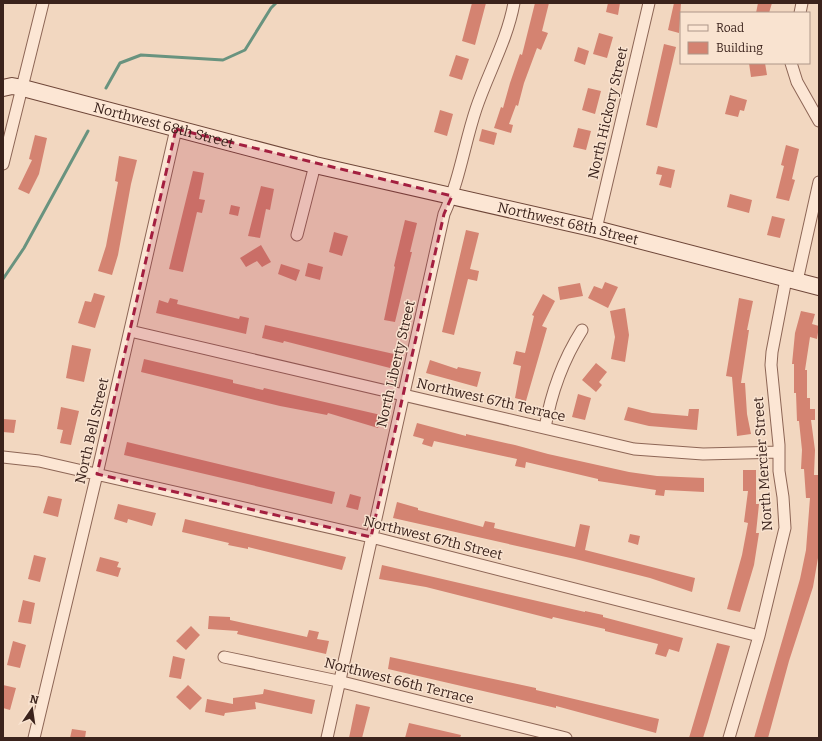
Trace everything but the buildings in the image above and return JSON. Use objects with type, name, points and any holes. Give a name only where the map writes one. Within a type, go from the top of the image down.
[{"type":"main road","name":"Northwest 68th Street","points":[[10,86],[315,165],[596,229],[819,286]]},
{"type":"street","points":[[3,164],[10,86],[43,3]]},
{"type":"street","name":"North Liberty Street","points":[[327,738],[338,681],[444,214],[452,196],[476,108],[504,40],[514,3]]},
{"type":"street","name":"North Hickory Street","points":[[596,229],[649,3]]},
{"type":"street","points":[[792,64],[797,82],[819,121]]},
{"type":"street","name":"North Bell Street","points":[[34,738],[97,474],[176,129]]},
{"type":"street","points":[[297,235],[315,165]]},
{"type":"street","name":"North Mercier Street","points":[[729,738],[759,636],[785,528],[783,497],[779,471],[772,352],[819,182]]},
{"type":"street","points":[[545,428],[555,384],[565,360],[582,330]]},
{"type":"street","name":"Northwest 67th Terrace","points":[[130,331],[634,449],[703,454],[779,452]]},
{"type":"street","name":"Northwest 67th Street","points":[[3,457],[23,458],[97,474],[371,537],[759,636]]},
{"type":"street","name":"Northwest 66th Terrace","points":[[224,657],[338,681],[566,738]]},
{"type":"highlighted area","points":[[176,129],[452,196],[444,214],[371,537],[97,474]]},
{"type":"waterway","points":[[106,88],[120,63],[141,55],[223,60],[245,50],[271,8],[276,3]]},
{"type":"waterway","points":[[3,279],[24,248],[88,131]]}]
